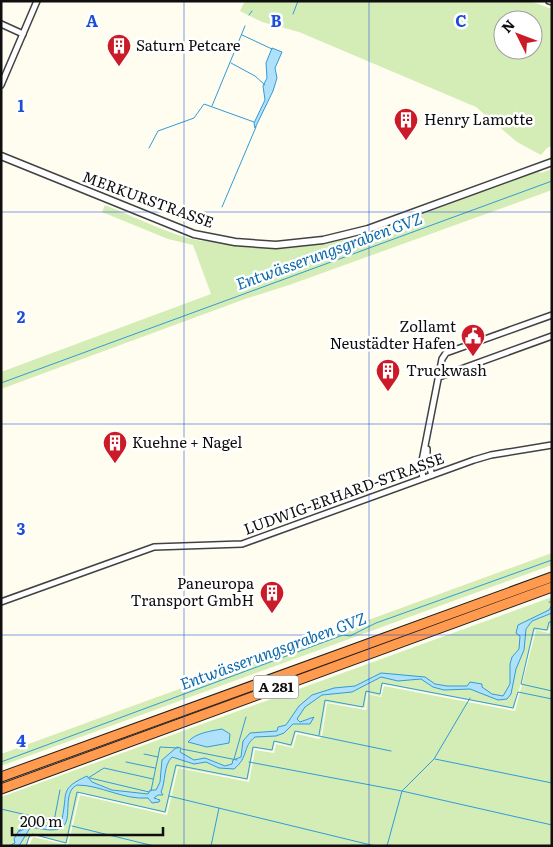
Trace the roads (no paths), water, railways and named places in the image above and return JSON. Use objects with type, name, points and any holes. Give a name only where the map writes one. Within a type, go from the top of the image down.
[{"type":"highway","name":"A 281","points":[[1,777],[552,577]]},
{"type":"highway","name":"A 281","points":[[1,789],[552,587]]},
{"type":"street","points":[[1,85],[37,1]]},
{"type":"street","points":[[1,24],[24,34]]},
{"type":"street","name":"MERKURSTRASSE","points":[[1,156],[194,234],[235,242],[276,245],[323,240],[368,229],[550,162]]},
{"type":"street","points":[[424,478],[421,466],[428,440],[442,359],[452,350],[552,315]]},
{"type":"street","points":[[439,377],[552,336]]},
{"type":"street","points":[[428,440],[427,460],[432,475]]},
{"type":"street","name":"LUDWIG-ERHARD-STRASSE","points":[[1,602],[154,547],[169,545],[228,546],[242,544],[492,455],[552,445]]},
{"type":"water","points":[[272,48],[282,52],[275,68],[277,78],[273,91],[255,128],[254,123],[265,100],[263,86],[267,78],[266,63]]},
{"type":"water","points":[[552,605],[552,613],[532,621],[526,629],[524,650],[516,669],[511,694],[507,699],[498,700],[470,689],[444,690],[433,687],[421,679],[398,681],[381,677],[352,692],[322,695],[305,707],[297,719],[300,722],[314,717],[310,724],[293,724],[284,733],[276,736],[255,737],[248,745],[239,765],[234,769],[219,768],[206,762],[194,764],[172,757],[166,769],[161,792],[163,795],[158,795],[154,798],[160,800],[159,802],[152,803],[148,798],[130,797],[95,787],[77,785],[69,795],[66,822],[63,826],[51,830],[30,828],[19,846],[9,846],[15,843],[14,839],[19,830],[21,831],[29,824],[52,826],[62,819],[66,792],[78,780],[87,776],[92,782],[112,790],[148,794],[150,790],[156,790],[160,782],[162,760],[177,747],[181,748],[180,752],[194,760],[205,758],[225,766],[232,764],[233,760],[241,757],[243,741],[250,733],[277,731],[278,727],[286,725],[299,706],[312,695],[334,688],[355,686],[381,673],[425,677],[435,684],[447,686],[467,686],[470,682],[482,684],[482,687],[492,694],[503,696],[510,684],[512,657],[519,649],[520,636],[516,633],[518,625],[549,610]]},
{"type":"water","points":[[222,729],[230,734],[229,743],[207,747],[188,742],[199,734]]},
{"type":"waterway","points":[[293,14],[298,1]]},
{"type":"waterway","points":[[249,15],[252,11]]},
{"type":"waterway","points":[[212,106],[245,26]]},
{"type":"waterway","points":[[242,35],[272,49]]},
{"type":"waterway","points":[[231,63],[255,76],[265,85]]},
{"type":"waterway","points":[[149,148],[158,131],[194,118],[204,104],[254,122]]},
{"type":"waterway","points":[[222,207],[256,127]]},
{"type":"waterway","name":"Entwässerungsgraben GVZ","points":[[1,383],[552,181]]},
{"type":"waterway","name":"Entwässerungsgraben GVZ","points":[[1,762],[343,635],[350,636],[376,623],[552,560]]},
{"type":"waterway","points":[[552,622],[549,622],[547,630],[534,628],[521,684],[552,691]]},
{"type":"waterway","points":[[319,735],[325,700],[363,707],[366,691],[380,694],[382,683],[513,708],[518,692],[552,699]]},
{"type":"waterway","points":[[387,846],[402,791],[434,759],[470,698]]},
{"type":"waterway","points":[[234,759],[246,717]]},
{"type":"waterway","points":[[26,846],[32,834],[66,843],[77,792],[165,812],[176,765],[247,779],[253,747],[272,750],[274,741],[291,745],[295,731],[391,751]]},
{"type":"waterway","points":[[151,791],[160,747],[178,748]]},
{"type":"waterway","points":[[182,749],[237,760]]},
{"type":"waterway","points":[[144,754],[158,757]]},
{"type":"waterway","points":[[435,759],[552,783]]},
{"type":"waterway","points":[[126,762],[155,768]]},
{"type":"waterway","points":[[249,762],[402,791],[552,825]]},
{"type":"waterway","points":[[88,778],[104,768],[153,779]]},
{"type":"waterway","points":[[90,778],[149,792]]},
{"type":"waterway","points":[[54,821],[60,790]]},
{"type":"waterway","points":[[169,796],[375,846]]},
{"type":"waterway","points":[[211,846],[219,808]]},
{"type":"waterway","points":[[1,809],[57,822]]},
{"type":"waterway","points":[[19,832],[27,816]]},
{"type":"waterway","points":[[72,826],[154,846]]},
{"type":"place","name":"Saturn Petcare","points":[[119,67]]},
{"type":"place","name":"Henry Lamotte","points":[[406,141]]},
{"type":"place","name":"Zollamt Neustädter Hafen","points":[[473,357]]},
{"type":"place","name":"Truckwash","points":[[388,392]]},
{"type":"place","name":"Kuehne + Nagel","points":[[115,464]]},
{"type":"place","name":"Paneuropa Transport GmbH","points":[[272,614]]}]
